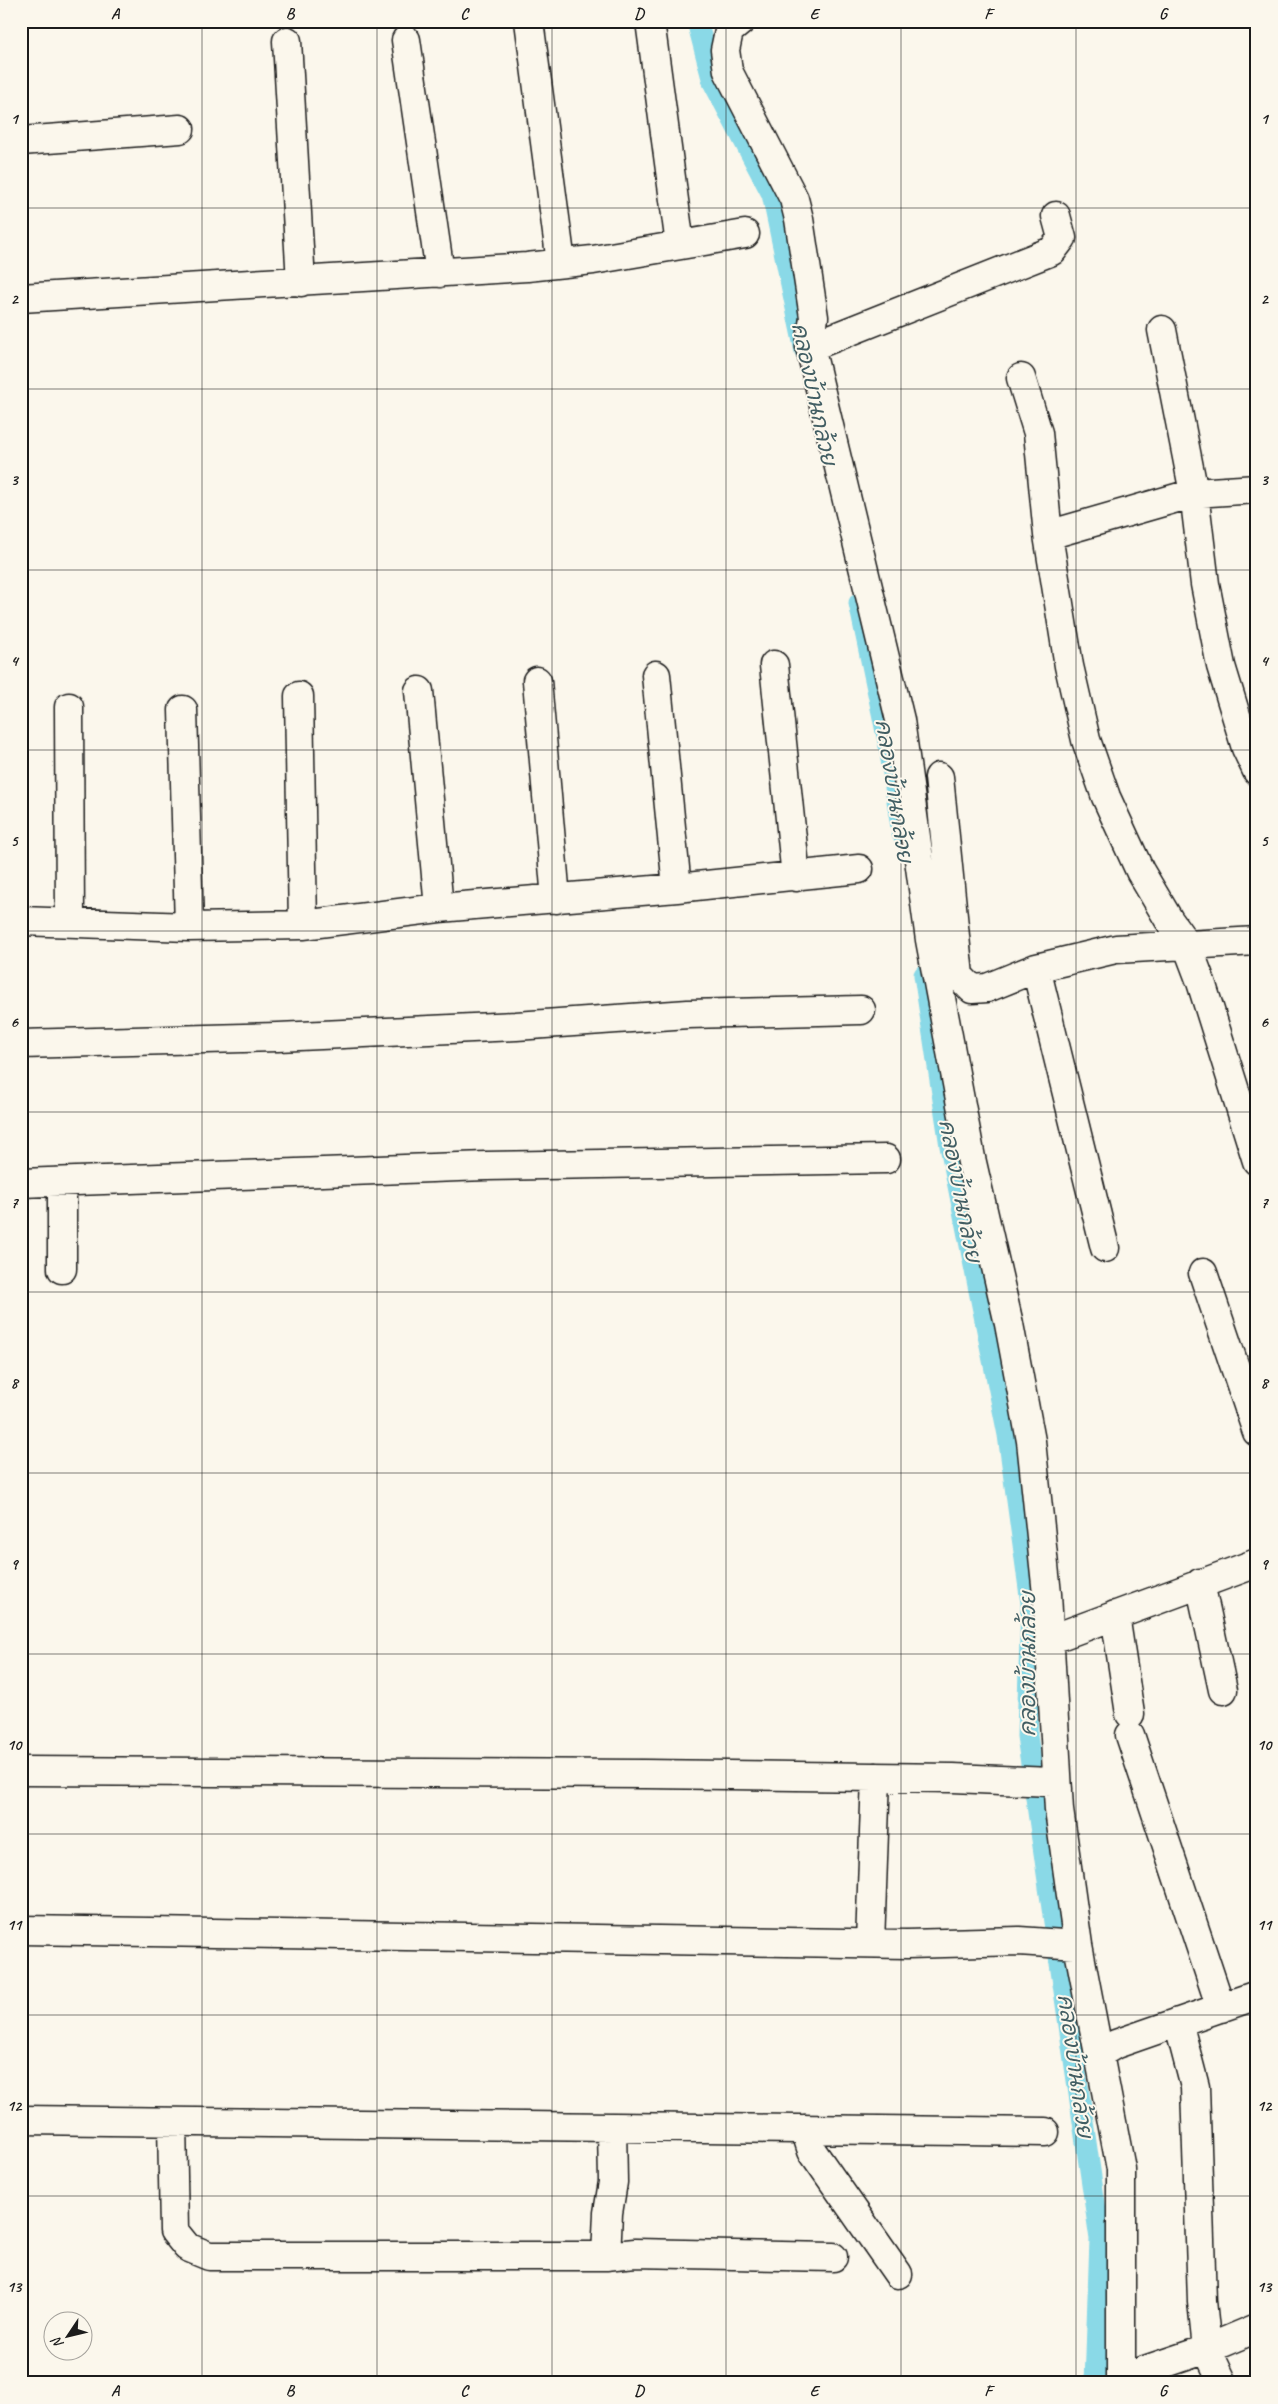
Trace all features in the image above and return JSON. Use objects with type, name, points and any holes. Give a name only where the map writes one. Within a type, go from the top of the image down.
[{"type":"street","points":[[529,21],[561,263]]},
{"type":"street","points":[[650,21],[680,245]]},
{"type":"street","points":[[741,21],[729,31],[725,50],[728,70],[794,199],[799,219],[814,317],[810,347],[900,720],[930,940],[971,1158],[1009,1324],[1031,1441],[1050,1640],[1055,1786],[1072,1944],[1099,2054],[1121,2169],[1133,2376],[1207,2349],[1257,2328]]},
{"type":"street","points":[[406,40],[440,274]]},
{"type":"street","points":[[287,42],[301,282]]},
{"type":"street","points":[[21,141],[180,130]]},
{"type":"street","points":[[810,347],[1052,251],[1062,238],[1056,216]]},
{"type":"street","points":[[21,298],[440,274],[593,260],[745,234]]},
{"type":"street","points":[[1162,330],[1194,493],[1204,584],[1221,666],[1246,748],[1257,771]]},
{"type":"street","points":[[1021,378],[1038,433],[1048,535],[1069,666],[1086,740],[1106,797],[1140,871],[1168,920],[1187,945],[1201,982],[1257,1161]]},
{"type":"street","points":[[1048,535],[1194,493],[1257,489]]},
{"type":"street","points":[[774,665],[796,877]]},
{"type":"street","points":[[656,675],[677,888]]},
{"type":"street","points":[[537,681],[556,899]]},
{"type":"street","points":[[419,691],[439,908]]},
{"type":"street","points":[[299,696],[303,925]]},
{"type":"street","points":[[69,706],[70,922]]},
{"type":"street","points":[[183,710],[188,926]]},
{"type":"street","points":[[938,777],[959,976],[972,989],[987,988],[1036,968],[1116,949],[1257,941]]},
{"type":"street","points":[[21,921],[188,926],[303,925],[439,908],[796,877],[859,869]]},
{"type":"street","points":[[1036,968],[1105,1248]]},
{"type":"street","points":[[21,1044],[288,1036],[516,1026],[688,1014],[862,1010]]},
{"type":"street","points":[[21,1183],[486,1166],[886,1159]]},
{"type":"street","points":[[62,1182],[62,1269]]},
{"type":"street","points":[[1203,1273],[1257,1432]]},
{"type":"street","points":[[1050,1640],[1257,1563]]},
{"type":"street","points":[[1200,1583],[1222,1690]]},
{"type":"street","points":[[1115,1615],[1130,1725],[1221,2008]]},
{"type":"street","points":[[21,1771],[876,1777],[1002,1780],[1055,1786]]},
{"type":"street","points":[[870,1943],[876,1777]]},
{"type":"street","points":[[21,1930],[870,1943],[1019,1941],[1072,1944]]},
{"type":"street","points":[[1099,2054],[1116,2044],[1257,1995]]},
{"type":"street","points":[[1178,2022],[1195,2087],[1202,2302],[1207,2349],[1223,2383]]},
{"type":"street","points":[[21,2120],[1045,2132]]},
{"type":"street","points":[[172,2122],[174,2231],[187,2247],[209,2256],[606,2256],[635,2253],[834,2257]]},
{"type":"street","points":[[606,2256],[608,2213],[613,2182],[612,2127]]},
{"type":"street","points":[[805,2129],[812,2151],[898,2274]]},
{"type":"waterway","name":"คลองบ้านกล้วย","points":[[697,21],[713,82],[772,194],[805,351]]},
{"type":"waterway","name":"คลองบ้านกล้วย","points":[[859,603],[889,746],[902,834]]},
{"type":"waterway","name":"คลองบ้านกล้วย","points":[[924,975],[950,1146],[1008,1435],[1031,1603],[1027,1736],[1100,2239],[1095,2383]]}]
